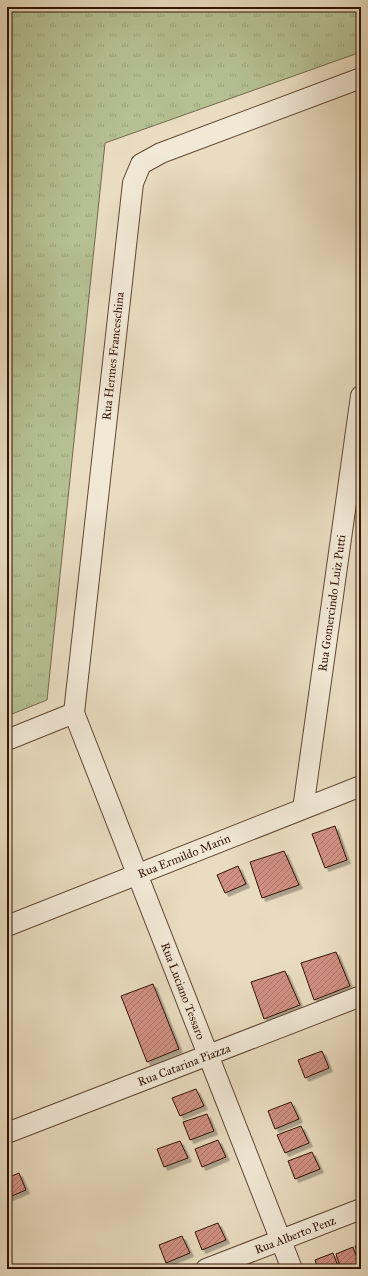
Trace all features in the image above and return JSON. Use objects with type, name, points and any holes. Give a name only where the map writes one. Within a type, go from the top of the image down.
[{"type":"street","name":"Rua Hermes Franceschina","points":[[74,713],[133,183],[141,164],[161,153],[361,78]]},
{"type":"street","name":"Rua Gomercindo Luiz Putti","points":[[303,809],[361,396]]},
{"type":"street","points":[[7,740],[74,713]]},
{"type":"street","name":"Rua Luciano Tessaro","points":[[74,713],[292,1269]]},
{"type":"street","name":"Rua Ermildo Marin","points":[[7,926],[361,786]]},
{"type":"street","name":"Rua Catarina Piazza","points":[[7,1133],[361,996]]},
{"type":"street","name":"Rua Alberto Penz","points":[[206,1269],[361,1209]]},
{"type":"green space","points":[[7,7],[361,7],[361,52],[105,143],[47,700],[7,716]]},
{"type":"building","points":[[335,826],[347,860],[325,868],[312,834]]},
{"type":"building","points":[[284,851],[299,885],[262,898],[250,862]]},
{"type":"building","points":[[238,866],[246,884],[225,893],[217,875]]},
{"type":"building","points":[[336,952],[350,986],[314,1000],[301,963]]},
{"type":"building","points":[[285,971],[300,1005],[264,1019],[251,982]]},
{"type":"building","points":[[153,984],[179,1049],[147,1062],[121,996]]},
{"type":"building","points":[[322,1051],[329,1068],[305,1078],[298,1060]]},
{"type":"building","points":[[196,1089],[204,1106],[180,1116],[172,1098]]},
{"type":"building","points":[[291,1102],[299,1119],[275,1129],[268,1111]]},
{"type":"building","points":[[207,1114],[214,1131],[190,1140],[183,1122]]},
{"type":"building","points":[[301,1126],[309,1143],[285,1153],[277,1135]]},
{"type":"building","points":[[218,1140],[226,1157],[202,1167],[195,1149]]},
{"type":"building","points":[[180,1141],[188,1158],[164,1167],[157,1149]]},
{"type":"building","points":[[312,1152],[320,1169],[295,1179],[288,1161]]},
{"type":"building","points":[[19,1173],[26,1190],[7,1198],[7,1178]]},
{"type":"building","points":[[218,1223],[226,1240],[202,1250],[195,1232]]},
{"type":"building","points":[[182,1236],[190,1253],[166,1263],[159,1245]]},
{"type":"building","points":[[361,1244],[361,1263],[355,1246]]},
{"type":"building","points":[[353,1247],[361,1269],[341,1269],[336,1254]]},
{"type":"building","points":[[333,1253],[339,1269],[318,1269],[315,1260]]}]
